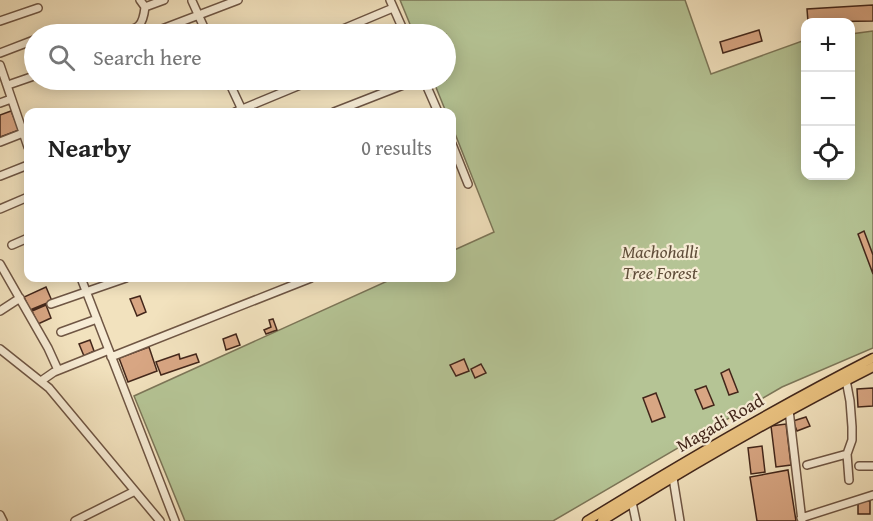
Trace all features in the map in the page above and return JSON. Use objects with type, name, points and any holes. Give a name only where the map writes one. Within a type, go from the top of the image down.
[{"type":"main road","name":"Magadi Road","points":[[587,521],[803,393],[873,358]]},
{"type":"main road","name":"Magadi Road","points":[[602,521],[789,410],[873,367]]},
{"type":"street","points":[[140,0],[145,8],[141,24]]},
{"type":"street","points":[[145,8],[164,0]]},
{"type":"street","points":[[177,24],[238,0]]},
{"type":"street","points":[[390,0],[400,24]]},
{"type":"street","points":[[192,1],[203,24]]},
{"type":"street","points":[[0,21],[38,8]]},
{"type":"street","points":[[355,24],[393,8]]},
{"type":"street","points":[[0,53],[24,44]]},
{"type":"street","points":[[0,65],[23,133],[0,142]]},
{"type":"street","points":[[8,85],[24,79]]},
{"type":"street","points":[[232,90],[238,108]]},
{"type":"street","points":[[249,108],[290,90]]},
{"type":"street","points":[[344,108],[390,90]]},
{"type":"street","points":[[428,90],[436,108]]},
{"type":"street","points":[[0,103],[11,99]]},
{"type":"street","points":[[456,154],[468,184]]},
{"type":"street","points":[[0,176],[24,167]]},
{"type":"street","points":[[0,209],[24,199]]},
{"type":"street","points":[[12,245],[24,240]]},
{"type":"street","points":[[0,264],[58,370]]},
{"type":"street","points":[[83,282],[175,521]]},
{"type":"street","points":[[51,304],[115,282]]},
{"type":"street","points":[[41,381],[58,370],[110,354],[300,282]]},
{"type":"street","points":[[0,311],[20,298]]},
{"type":"street","points":[[61,332],[97,319]]},
{"type":"street","points":[[0,349],[49,388],[160,521]]},
{"type":"street","points":[[846,380],[850,400],[852,440],[847,454],[849,480]]},
{"type":"street","points":[[789,410],[802,519],[873,495]]},
{"type":"street","points":[[807,465],[847,454]]},
{"type":"street","points":[[859,466],[873,465]]},
{"type":"street","points":[[673,478],[680,521]]},
{"type":"street","points":[[75,521],[135,491]]},
{"type":"street","points":[[632,502],[636,521]]},
{"type":"street","points":[[0,515],[3,521]]},
{"type":"green space","name":"Machohalli Tree Forest","points":[[400,0],[685,0],[711,74],[801,41],[801,180],[855,180],[855,33],[873,31],[873,348],[782,387],[553,521],[185,521],[134,396],[385,282],[456,282],[456,249],[494,232],[456,136],[456,108],[444,108],[437,90],[456,90],[456,24],[410,24]]},
{"type":"building","points":[[873,5],[873,21],[855,21],[855,18],[808,18],[807,9]]},
{"type":"building","points":[[759,30],[762,41],[723,53],[720,42]]},
{"type":"building","points":[[11,111],[19,130],[0,137],[0,115]]},
{"type":"building","points":[[864,231],[873,255],[873,274],[858,234]]},
{"type":"building","points":[[46,287],[52,301],[30,310],[24,297]]},
{"type":"building","points":[[140,296],[146,312],[137,316],[130,299]]},
{"type":"building","points":[[46,305],[51,318],[38,324],[32,311]]},
{"type":"building","points":[[273,319],[277,330],[266,334],[264,330],[271,327],[269,320]]},
{"type":"building","points":[[236,334],[240,345],[226,350],[223,339]]},
{"type":"building","points":[[90,340],[94,351],[84,356],[79,344]]},
{"type":"building","points":[[149,347],[157,371],[128,382],[119,358]]},
{"type":"building","points":[[179,354],[180,359],[196,354],[199,362],[161,375],[156,362]]},
{"type":"building","points":[[464,359],[469,371],[456,376],[450,365]]},
{"type":"building","points":[[481,364],[486,373],[475,378],[471,369]]},
{"type":"building","points":[[729,369],[738,392],[729,395],[721,373]]},
{"type":"building","points":[[706,386],[714,405],[703,409],[695,390]]},
{"type":"building","points":[[873,388],[873,406],[858,407],[857,389]]},
{"type":"building","points":[[656,393],[665,417],[652,422],[643,398]]},
{"type":"building","points":[[806,417],[810,426],[797,431],[793,421]]},
{"type":"building","points":[[786,424],[791,465],[776,467],[771,426]]},
{"type":"building","points":[[762,446],[765,472],[751,474],[748,448]]},
{"type":"building","points":[[788,470],[796,521],[757,521],[750,477]]},
{"type":"building","points":[[858,501],[870,501],[870,514],[858,514]]}]
